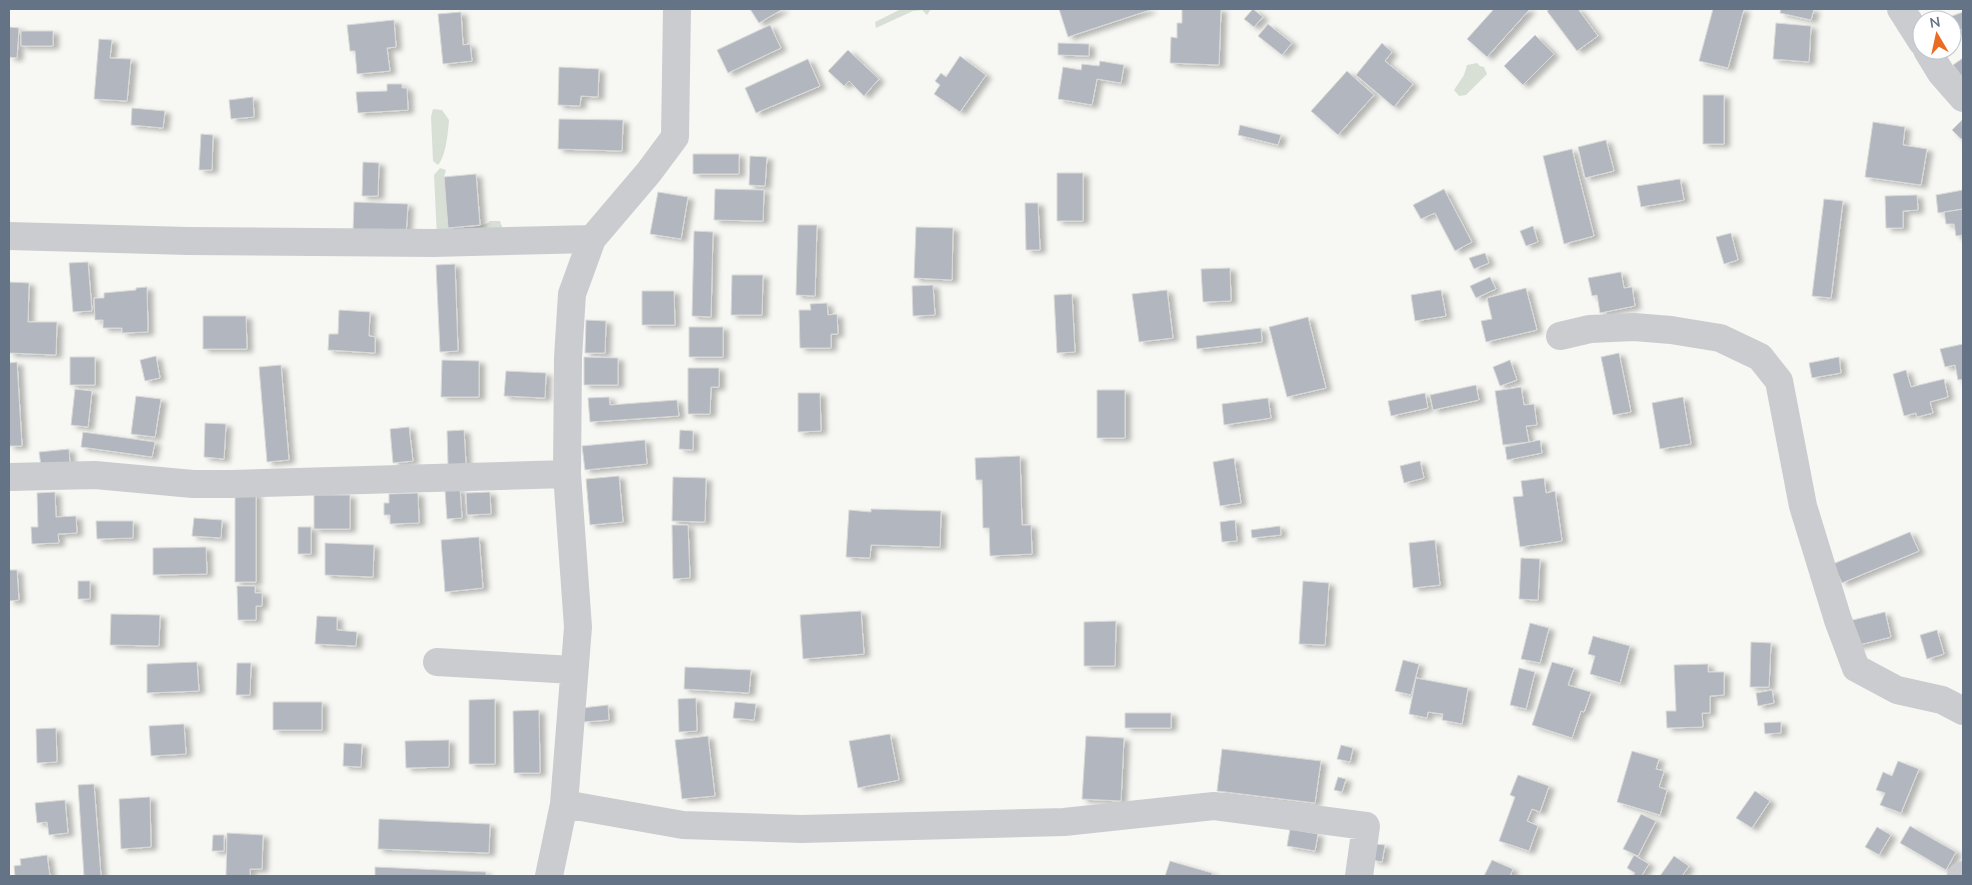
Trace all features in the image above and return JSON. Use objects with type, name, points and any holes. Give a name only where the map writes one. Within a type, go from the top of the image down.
[{"type":"street","points":[[549,876],[564,804],[573,670],[578,627],[567,474],[568,358],[572,294],[592,239],[676,137],[677,9]]},
{"type":"street","points":[[1902,9],[1912,26]]},
{"type":"street","points":[[1933,60],[1941,73],[1963,98]]},
{"type":"street","points":[[9,236],[188,241],[433,243],[592,239]]},
{"type":"street","points":[[1560,336],[1590,329],[1634,327],[1671,330],[1720,338],[1760,357],[1779,381],[1803,506],[1838,620],[1856,668],[1897,690],[1942,700],[1963,711]]},
{"type":"street","points":[[9,477],[95,475],[193,484],[231,484],[567,474]]},
{"type":"street","points":[[437,662],[573,670]]},
{"type":"street","points":[[564,804],[683,825],[802,829],[1064,822],[1214,806],[1366,826],[1359,876]]},
{"type":"shaded area","points":[[901,9],[931,9],[927,15],[922,10],[913,11],[876,28],[875,22]]},
{"type":"shaded area","points":[[1477,63],[1484,67],[1487,74],[1466,95],[1459,96],[1454,90],[1464,75],[1467,65]]},
{"type":"shaded area","points":[[433,109],[442,110],[449,120],[445,150],[438,165],[433,161],[431,117]]},
{"type":"shaded area","points":[[440,168],[446,170],[444,177],[448,228],[476,226],[490,221],[500,221],[504,232],[437,238],[434,175]]},
{"type":"building","points":[[750,9],[783,9],[759,23]]},
{"type":"building","points":[[1059,9],[1150,9],[1150,10],[1068,37]]},
{"type":"building","points":[[1182,9],[1221,9],[1219,65],[1170,63],[1171,37],[1177,38],[1177,23],[1182,23]]},
{"type":"building","points":[[1253,9],[1263,17],[1254,27],[1244,19]]},
{"type":"building","points":[[1494,9],[1530,9],[1487,57],[1467,39]]},
{"type":"building","points":[[1550,9],[1578,9],[1598,36],[1577,51],[1547,11]]},
{"type":"building","points":[[1713,9],[1744,9],[1728,68],[1699,61]]},
{"type":"building","points":[[1781,9],[1814,9],[1811,20],[1780,13]]},
{"type":"building","points":[[461,12],[463,45],[470,44],[472,61],[443,64],[438,14]]},
{"type":"building","points":[[1962,12],[1963,12],[1962,29]]},
{"type":"building","points":[[394,20],[396,47],[387,48],[390,71],[357,74],[355,51],[350,51],[347,25]]},
{"type":"building","points":[[1776,23],[1811,26],[1809,62],[1773,59]]},
{"type":"building","points":[[1268,24],[1292,43],[1282,55],[1258,36]]},
{"type":"building","points":[[770,25],[781,48],[728,73],[717,50]]},
{"type":"building","points":[[9,27],[19,28],[17,58],[9,57]]},
{"type":"building","points":[[21,31],[53,31],[53,46],[21,46]]},
{"type":"building","points":[[1535,35],[1554,54],[1523,85],[1504,66]]},
{"type":"building","points":[[99,39],[112,40],[110,58],[131,59],[127,101],[94,99]]},
{"type":"building","points":[[1058,43],[1089,44],[1089,56],[1058,55]]},
{"type":"building","points":[[1382,43],[1392,52],[1385,61],[1413,84],[1394,107],[1356,75]]},
{"type":"building","points":[[848,50],[879,79],[864,96],[849,81],[844,86],[828,71]]},
{"type":"building","points":[[960,56],[986,75],[960,112],[934,94],[940,85],[935,81],[941,73],[946,77]]},
{"type":"building","points":[[1963,58],[1963,78],[1953,65]]},
{"type":"building","points":[[808,59],[820,86],[756,113],[745,88]]},
{"type":"building","points":[[1100,61],[1124,65],[1121,83],[1097,79],[1092,105],[1058,99],[1063,67],[1081,70],[1082,64],[1099,66]]},
{"type":"building","points":[[559,67],[599,69],[598,97],[581,96],[580,106],[558,105]]},
{"type":"building","points":[[1347,71],[1374,95],[1338,135],[1311,111]]},
{"type":"building","points":[[387,84],[402,84],[402,88],[407,88],[408,110],[358,113],[356,92],[387,91]]},
{"type":"building","points":[[1703,95],[1724,95],[1724,144],[1703,144]]},
{"type":"building","points":[[253,97],[254,117],[231,119],[229,100]]},
{"type":"building","points":[[132,108],[165,111],[163,128],[131,125]]},
{"type":"building","points":[[559,119],[623,120],[622,151],[558,149]]},
{"type":"building","points":[[1962,120],[1963,137],[1961,139],[1952,130]]},
{"type":"building","points":[[1873,122],[1905,127],[1903,145],[1927,149],[1921,185],[1865,177]]},
{"type":"building","points":[[1240,125],[1281,135],[1278,145],[1238,135]]},
{"type":"building","points":[[201,134],[213,135],[212,170],[199,170]]},
{"type":"building","points":[[1606,140],[1614,171],[1585,178],[1578,147]]},
{"type":"building","points":[[1572,149],[1594,236],[1564,244],[1543,156]]},
{"type":"building","points":[[693,154],[739,154],[739,174],[693,174]]},
{"type":"building","points":[[750,156],[767,157],[765,186],[749,185]]},
{"type":"building","points":[[363,162],[379,163],[378,196],[362,196]]},
{"type":"building","points":[[1057,173],[1083,173],[1083,221],[1057,221]]},
{"type":"building","points":[[476,174],[480,225],[448,228],[444,177]]},
{"type":"building","points":[[1680,179],[1684,200],[1641,207],[1637,186]]},
{"type":"building","points":[[715,189],[764,190],[763,221],[714,220]]},
{"type":"building","points":[[1444,189],[1472,242],[1455,251],[1435,213],[1421,219],[1413,205]]},
{"type":"building","points":[[1963,190],[1963,209],[1938,213],[1936,195]]},
{"type":"building","points":[[658,192],[688,197],[681,239],[650,234]]},
{"type":"building","points":[[1917,195],[1918,210],[1903,211],[1903,228],[1886,228],[1885,196]]},
{"type":"building","points":[[1824,199],[1843,201],[1831,298],[1812,296]]},
{"type":"building","points":[[354,202],[408,204],[406,235],[353,232]]},
{"type":"building","points":[[1025,203],[1038,203],[1040,250],[1026,250]]},
{"type":"building","points":[[1963,209],[1963,235],[1956,236],[1954,224],[1946,224],[1944,212]]},
{"type":"building","points":[[798,225],[817,225],[815,296],[796,295]]},
{"type":"building","points":[[1533,226],[1538,242],[1526,246],[1520,231]]},
{"type":"building","points":[[916,227],[953,228],[952,280],[914,278]]},
{"type":"building","points":[[694,231],[713,232],[711,317],[692,316]]},
{"type":"building","points":[[1731,233],[1738,260],[1724,264],[1716,237]]},
{"type":"building","points":[[1485,253],[1489,263],[1474,269],[1469,258]]},
{"type":"building","points":[[88,262],[92,311],[73,312],[69,263]]},
{"type":"building","points":[[455,264],[458,351],[440,352],[436,265]]},
{"type":"building","points":[[1230,268],[1231,301],[1203,302],[1201,269]]},
{"type":"building","points":[[1621,272],[1624,288],[1632,287],[1635,306],[1600,313],[1597,295],[1592,296],[1588,278]]},
{"type":"building","points":[[732,275],[763,275],[762,315],[731,315]]},
{"type":"building","points":[[1490,277],[1496,289],[1476,298],[1470,286]]},
{"type":"building","points":[[9,282],[29,283],[28,322],[57,322],[56,355],[9,353]]},
{"type":"building","points":[[933,285],[935,315],[913,316],[912,286]]},
{"type":"building","points":[[147,287],[148,332],[122,333],[122,328],[103,328],[103,320],[95,320],[94,298],[104,298],[104,293]]},
{"type":"building","points":[[1526,288],[1537,330],[1486,342],[1481,321],[1492,319],[1487,298]]},
{"type":"building","points":[[1167,290],[1173,338],[1139,342],[1132,294]]},
{"type":"building","points":[[1441,290],[1446,316],[1415,321],[1411,295]]},
{"type":"building","points":[[642,291],[674,291],[675,325],[642,325]]},
{"type":"building","points":[[1072,294],[1075,352],[1057,353],[1054,295]]},
{"type":"building","points":[[827,303],[828,315],[837,314],[838,334],[831,334],[831,348],[800,348],[799,310],[811,310],[810,304]]},
{"type":"building","points":[[339,310],[370,312],[369,336],[375,337],[375,353],[328,350],[329,334],[338,334]]},
{"type":"building","points":[[203,316],[246,316],[247,349],[203,349]]},
{"type":"building","points":[[1308,317],[1326,388],[1287,397],[1269,327]]},
{"type":"building","points":[[586,320],[606,321],[605,353],[585,353]]},
{"type":"building","points":[[689,327],[723,327],[723,357],[689,357]]},
{"type":"building","points":[[1261,328],[1262,342],[1197,349],[1196,336]]},
{"type":"building","points":[[1963,344],[1963,379],[1958,380],[1955,365],[1945,367],[1940,349]]},
{"type":"building","points":[[1619,353],[1631,412],[1613,415],[1601,357]]},
{"type":"building","points":[[156,356],[160,378],[145,381],[140,360]]},
{"type":"building","points":[[70,357],[95,357],[95,385],[70,385]]},
{"type":"building","points":[[584,357],[618,358],[618,385],[584,385]]},
{"type":"building","points":[[1839,357],[1841,373],[1812,378],[1809,363]]},
{"type":"building","points":[[442,360],[479,361],[479,397],[441,397]]},
{"type":"building","points":[[1510,360],[1517,380],[1500,386],[1493,367]]},
{"type":"building","points":[[17,362],[22,446],[9,446],[9,363]]},
{"type":"building","points":[[281,365],[289,460],[267,462],[259,367]]},
{"type":"building","points":[[688,368],[719,368],[719,387],[711,387],[710,414],[688,414]]},
{"type":"building","points":[[1906,370],[1911,387],[1944,379],[1948,397],[1930,402],[1933,413],[1917,417],[1916,413],[1904,416],[1893,374]]},
{"type":"building","points":[[506,371],[546,373],[545,398],[504,396]]},
{"type":"building","points":[[1476,385],[1479,400],[1433,410],[1430,395]]},
{"type":"building","points":[[1521,387],[1524,405],[1534,404],[1537,425],[1526,426],[1529,442],[1503,445],[1495,391]]},
{"type":"building","points":[[75,389],[92,391],[88,427],[71,425]]},
{"type":"building","points":[[1097,390],[1125,390],[1125,438],[1097,438]]},
{"type":"building","points":[[798,393],[820,393],[821,431],[798,432]]},
{"type":"building","points":[[1425,393],[1428,408],[1391,416],[1388,401]]},
{"type":"building","points":[[136,396],[161,399],[155,437],[131,434]]},
{"type":"building","points":[[609,397],[610,405],[677,400],[679,416],[590,422],[588,398]]},
{"type":"building","points":[[1683,397],[1691,444],[1660,449],[1652,403]]},
{"type":"building","points":[[1268,398],[1271,418],[1224,425],[1222,404]]},
{"type":"building","points":[[205,423],[226,424],[224,459],[204,457]]},
{"type":"building","points":[[409,427],[413,461],[393,463],[390,429]]},
{"type":"building","points":[[464,430],[466,464],[448,465],[447,431]]},
{"type":"building","points":[[680,430],[693,431],[693,450],[679,449]]},
{"type":"building","points":[[83,432],[155,442],[152,457],[81,447]]},
{"type":"building","points":[[645,440],[647,464],[585,470],[582,446]]},
{"type":"building","points":[[1540,440],[1542,453],[1507,460],[1505,447]]},
{"type":"building","points":[[69,449],[70,464],[41,466],[39,452]]},
{"type":"building","points":[[1020,456],[1022,525],[1031,525],[1032,554],[990,556],[989,528],[983,528],[982,480],[976,480],[975,458]]},
{"type":"building","points":[[1234,458],[1241,503],[1220,506],[1213,462]]},
{"type":"building","points":[[1420,461],[1424,478],[1404,483],[1400,466]]},
{"type":"building","points":[[619,476],[623,522],[590,525],[586,479]]},
{"type":"building","points":[[673,477],[706,478],[705,522],[672,521]]},
{"type":"building","points":[[1544,478],[1546,493],[1555,491],[1562,541],[1520,547],[1513,497],[1523,496],[1521,481]]},
{"type":"building","points":[[460,489],[462,518],[447,519],[445,490]]},
{"type":"building","points":[[55,492],[56,517],[76,516],[77,533],[58,534],[59,543],[32,544],[31,527],[38,527],[37,493]]},
{"type":"building","points":[[490,492],[491,514],[467,515],[466,493]]},
{"type":"building","points":[[235,493],[256,493],[256,582],[235,582]]},
{"type":"building","points":[[418,493],[419,523],[390,524],[390,515],[384,515],[384,503],[389,503],[389,494]]},
{"type":"building","points":[[314,495],[350,495],[350,529],[314,529]]},
{"type":"building","points":[[871,509],[941,511],[940,547],[871,545],[870,558],[846,557],[849,510],[871,512]]},
{"type":"building","points":[[194,518],[222,520],[221,538],[192,536]]},
{"type":"building","points":[[1235,520],[1237,541],[1222,542],[1220,522]]},
{"type":"building","points":[[96,521],[133,521],[133,538],[97,539]]},
{"type":"building","points":[[672,525],[688,525],[690,578],[673,579]]},
{"type":"building","points":[[1280,526],[1281,535],[1252,538],[1251,530]]},
{"type":"building","points":[[298,527],[311,527],[311,554],[298,554]]},
{"type":"building","points":[[1910,532],[1919,551],[1842,583],[1833,564]]},
{"type":"building","points":[[479,537],[483,588],[445,592],[441,540]]},
{"type":"building","points":[[1435,540],[1440,585],[1413,588],[1409,543]]},
{"type":"building","points":[[325,543],[374,545],[373,577],[325,575]]},
{"type":"building","points":[[206,547],[207,574],[153,575],[153,548]]},
{"type":"building","points":[[1521,558],[1540,559],[1538,600],[1519,599]]},
{"type":"building","points":[[9,570],[17,570],[19,600],[9,601]]},
{"type":"building","points":[[78,581],[90,581],[90,599],[78,599]]},
{"type":"building","points":[[1303,581],[1329,583],[1325,645],[1299,644]]},
{"type":"building","points":[[237,586],[255,586],[255,593],[262,593],[262,606],[256,606],[256,620],[238,620]]},
{"type":"building","points":[[861,611],[864,654],[803,659],[800,615]]},
{"type":"building","points":[[1885,612],[1891,637],[1855,646],[1849,621]]},
{"type":"building","points":[[111,614],[160,615],[159,646],[110,645]]},
{"type":"building","points":[[317,616],[337,617],[337,630],[357,632],[356,646],[315,644]]},
{"type":"building","points":[[1116,621],[1115,666],[1084,666],[1084,622]]},
{"type":"building","points":[[1530,623],[1549,628],[1540,663],[1521,659]]},
{"type":"building","points":[[1937,630],[1944,654],[1927,659],[1920,635]]},
{"type":"building","points":[[1593,636],[1630,646],[1620,683],[1590,674],[1595,656],[1588,654]]},
{"type":"building","points":[[1751,642],[1771,643],[1769,687],[1750,687]]},
{"type":"building","points":[[1403,660],[1419,664],[1411,695],[1395,691]]},
{"type":"building","points":[[197,662],[199,691],[147,693],[147,664]]},
{"type":"building","points":[[1552,662],[1574,668],[1568,685],[1591,692],[1584,712],[1581,711],[1572,738],[1532,725]]},
{"type":"building","points":[[237,663],[251,663],[250,695],[236,695]]},
{"type":"building","points":[[1708,664],[1708,672],[1724,672],[1724,695],[1710,696],[1710,713],[1702,713],[1703,727],[1667,728],[1666,711],[1676,711],[1674,665]]},
{"type":"building","points":[[685,667],[751,670],[749,693],[684,689]]},
{"type":"building","points":[[1519,668],[1535,672],[1526,709],[1510,705]]},
{"type":"building","points":[[1416,678],[1468,688],[1462,724],[1442,720],[1443,714],[1428,712],[1427,718],[1409,714]]},
{"type":"building","points":[[1772,690],[1774,703],[1758,706],[1756,693]]},
{"type":"building","points":[[696,698],[697,731],[679,732],[678,699]]},
{"type":"building","points":[[495,699],[495,764],[469,764],[469,700]]},
{"type":"building","points":[[273,702],[322,702],[322,730],[273,730]]},
{"type":"building","points":[[735,702],[756,704],[754,720],[733,718]]},
{"type":"building","points":[[608,705],[609,720],[584,722],[582,708]]},
{"type":"building","points":[[539,710],[540,773],[514,773],[513,711]]},
{"type":"building","points":[[1125,713],[1171,713],[1171,728],[1125,728]]},
{"type":"building","points":[[1781,722],[1781,733],[1765,734],[1764,723]]},
{"type":"building","points":[[184,724],[186,754],[151,756],[149,726]]},
{"type":"building","points":[[56,728],[57,762],[37,763],[36,729]]},
{"type":"building","points":[[890,734],[899,780],[858,788],[849,741]]},
{"type":"building","points":[[708,736],[715,796],[682,799],[675,740]]},
{"type":"building","points":[[1086,736],[1124,738],[1121,801],[1082,799]]},
{"type":"building","points":[[449,740],[449,767],[406,768],[405,741]]},
{"type":"building","points":[[344,743],[362,744],[361,767],[343,766]]},
{"type":"building","points":[[1341,745],[1353,748],[1350,762],[1337,759]]},
{"type":"building","points":[[1222,749],[1321,761],[1315,803],[1217,791]]},
{"type":"building","points":[[1632,751],[1659,759],[1656,769],[1664,771],[1659,787],[1667,790],[1660,815],[1617,802]]},
{"type":"building","points":[[1898,761],[1919,769],[1901,813],[1880,805],[1885,793],[1876,790],[1883,772],[1892,776]]},
{"type":"building","points":[[1518,775],[1549,786],[1540,812],[1532,809],[1527,821],[1538,826],[1529,851],[1499,841],[1515,797],[1510,795]]},
{"type":"building","points":[[1338,777],[1346,779],[1342,792],[1334,790]]},
{"type":"building","points":[[94,784],[101,876],[84,876],[78,785]]},
{"type":"building","points":[[1755,791],[1770,801],[1752,828],[1736,818]]},
{"type":"building","points":[[150,797],[151,847],[121,849],[119,799]]},
{"type":"building","points":[[65,800],[68,833],[49,835],[47,822],[37,823],[35,803]]},
{"type":"building","points":[[1641,814],[1656,821],[1638,856],[1623,849]]},
{"type":"building","points":[[379,819],[490,824],[489,853],[378,849]]},
{"type":"building","points":[[1910,826],[1956,852],[1946,870],[1900,843]]},
{"type":"building","points":[[1877,827],[1891,835],[1879,855],[1865,847]]},
{"type":"building","points":[[1290,829],[1318,834],[1315,851],[1287,846]]},
{"type":"building","points":[[227,833],[263,835],[262,869],[250,869],[250,876],[226,876]]},
{"type":"building","points":[[213,835],[224,835],[224,851],[212,851]]},
{"type":"building","points":[[1375,844],[1385,845],[1382,862],[1372,860]]},
{"type":"building","points":[[47,855],[50,876],[15,876],[14,866],[21,865],[20,859]]},
{"type":"building","points":[[1634,855],[1649,864],[1642,875],[1644,876],[1633,876],[1635,873],[1627,868]]},
{"type":"building","points":[[1674,856],[1689,866],[1682,876],[1660,876]]},
{"type":"building","points":[[1492,860],[1513,869],[1510,876],[1484,876]]},
{"type":"building","points":[[1170,861],[1212,873],[1212,876],[1165,876]]},
{"type":"building","points":[[375,867],[486,872],[486,876],[375,876]]}]
